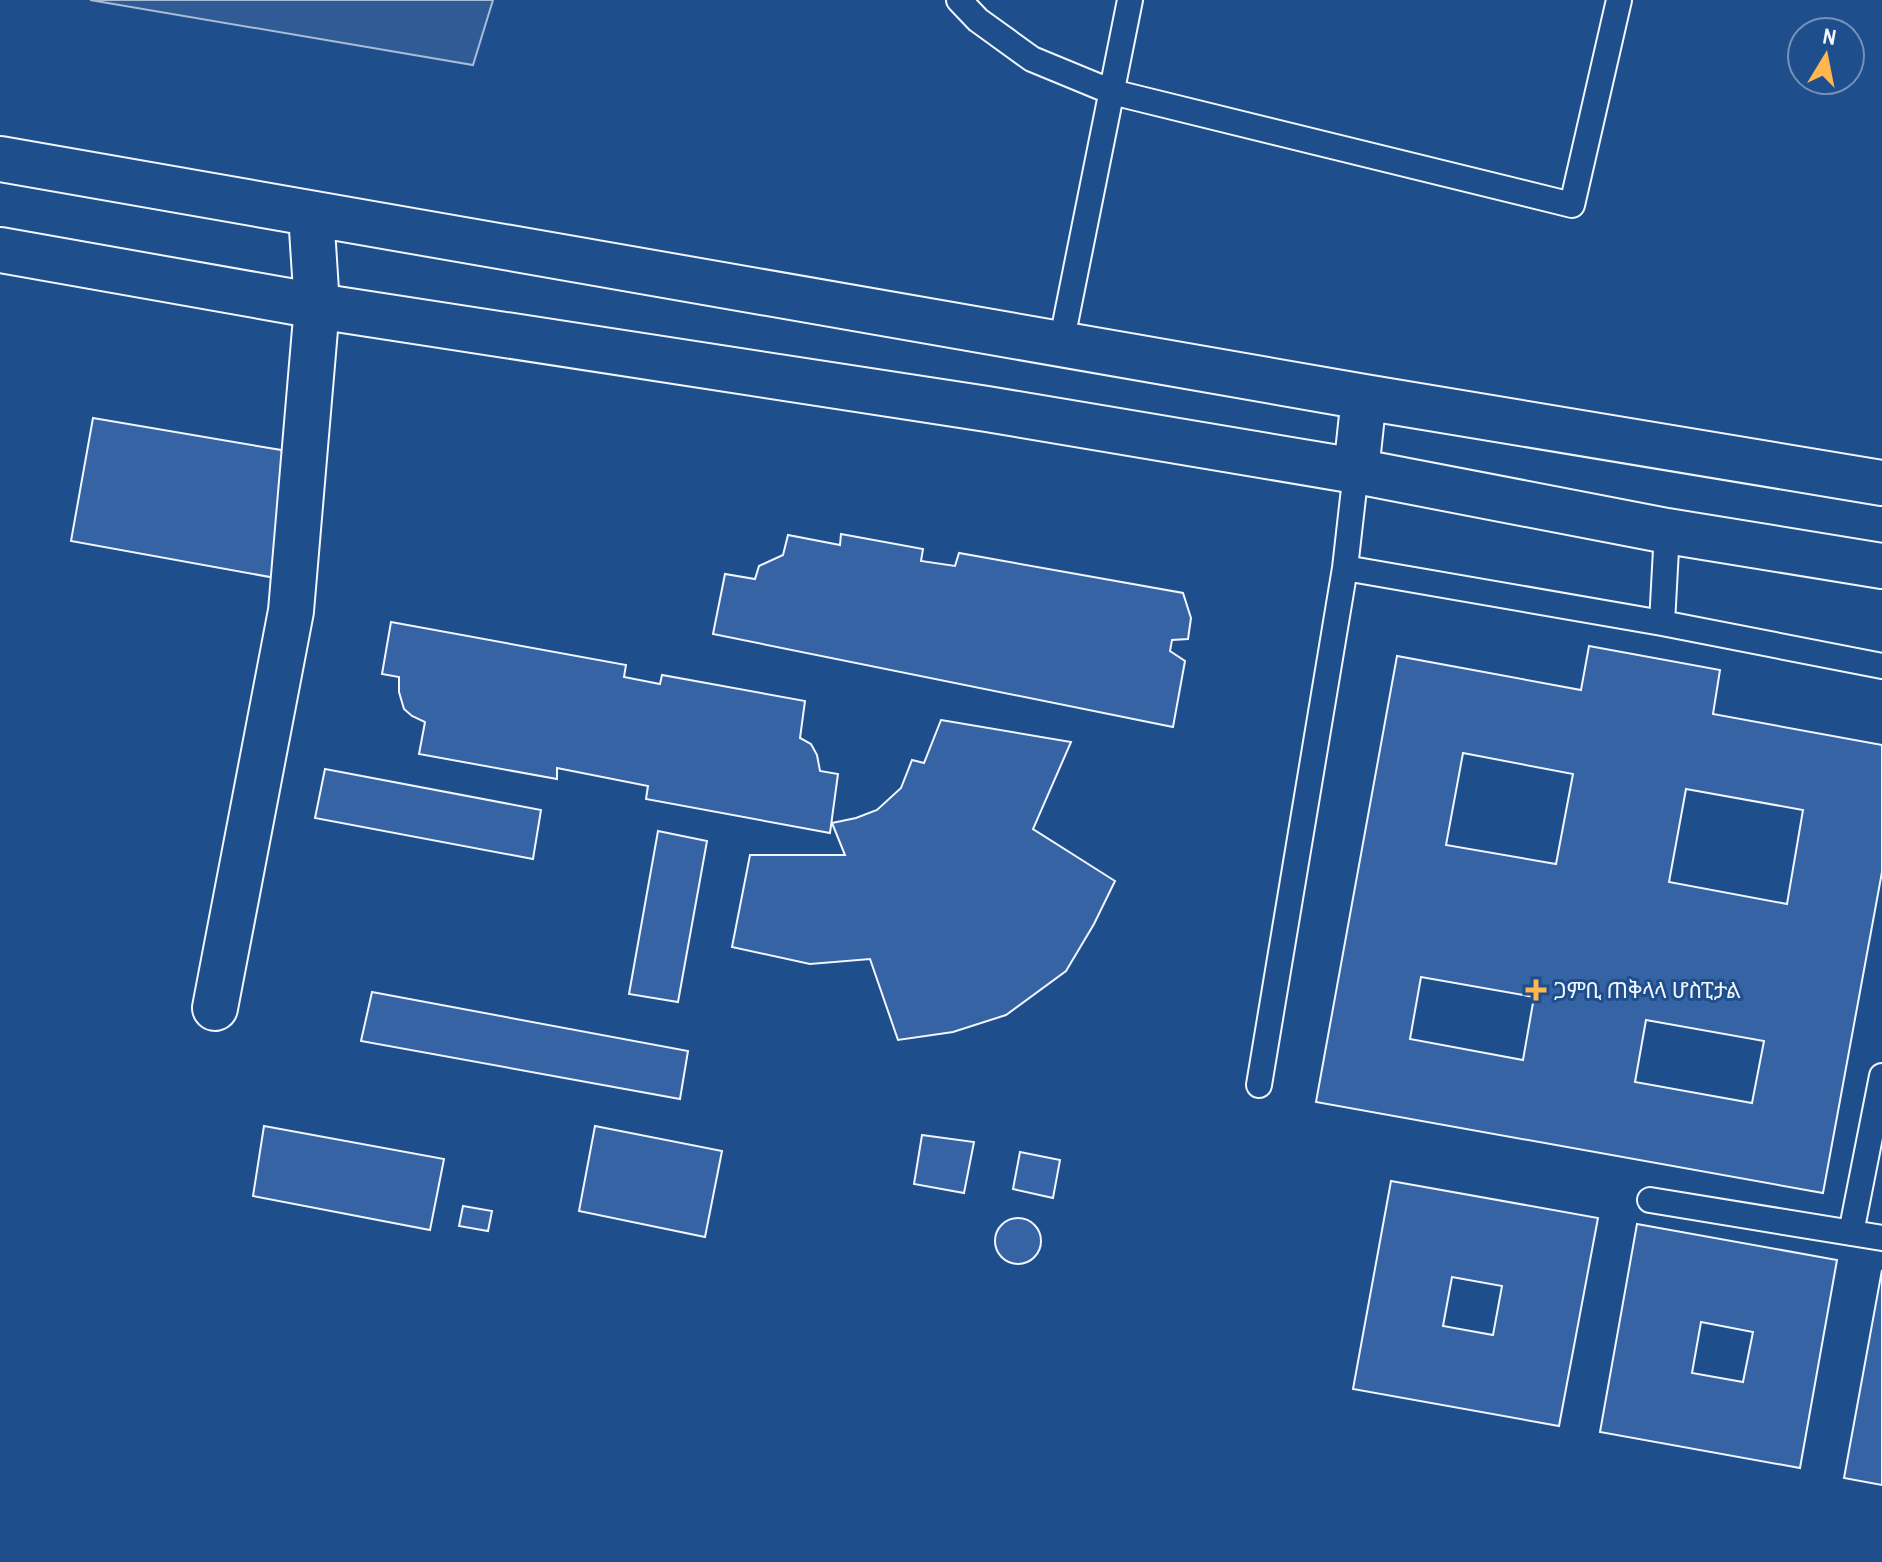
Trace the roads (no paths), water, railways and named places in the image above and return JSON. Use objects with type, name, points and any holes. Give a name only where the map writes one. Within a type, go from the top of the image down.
[{"type":"street","points":[[0,159],[1364,397],[1882,483]]},
{"type":"street","points":[[215,1008],[291,611],[317,306],[311,214]]},
{"type":"street","points":[[0,250],[317,306],[987,409],[1356,471],[1667,531],[1882,566]]},
{"type":"street","points":[[1356,471],[1364,397]]},
{"type":"lane","points":[[959,0],[978,20],[1032,59],[1112,92],[1572,205],[1619,0]]},
{"type":"lane","points":[[1061,344],[1130,0]]},
{"type":"lane","points":[[1259,1085],[1345,568],[1356,471]]},
{"type":"lane","points":[[1662,623],[1667,531]]},
{"type":"lane","points":[[1345,568],[1662,623],[1882,666]]},
{"type":"lane","points":[[1851,1233],[1882,1076]]},
{"type":"lane","points":[[1650,1200],[1882,1238]]},
{"type":"place","name":"ጋምቢ ጠቅላላ ሆስፒታል","points":[[1536,990]]}]
